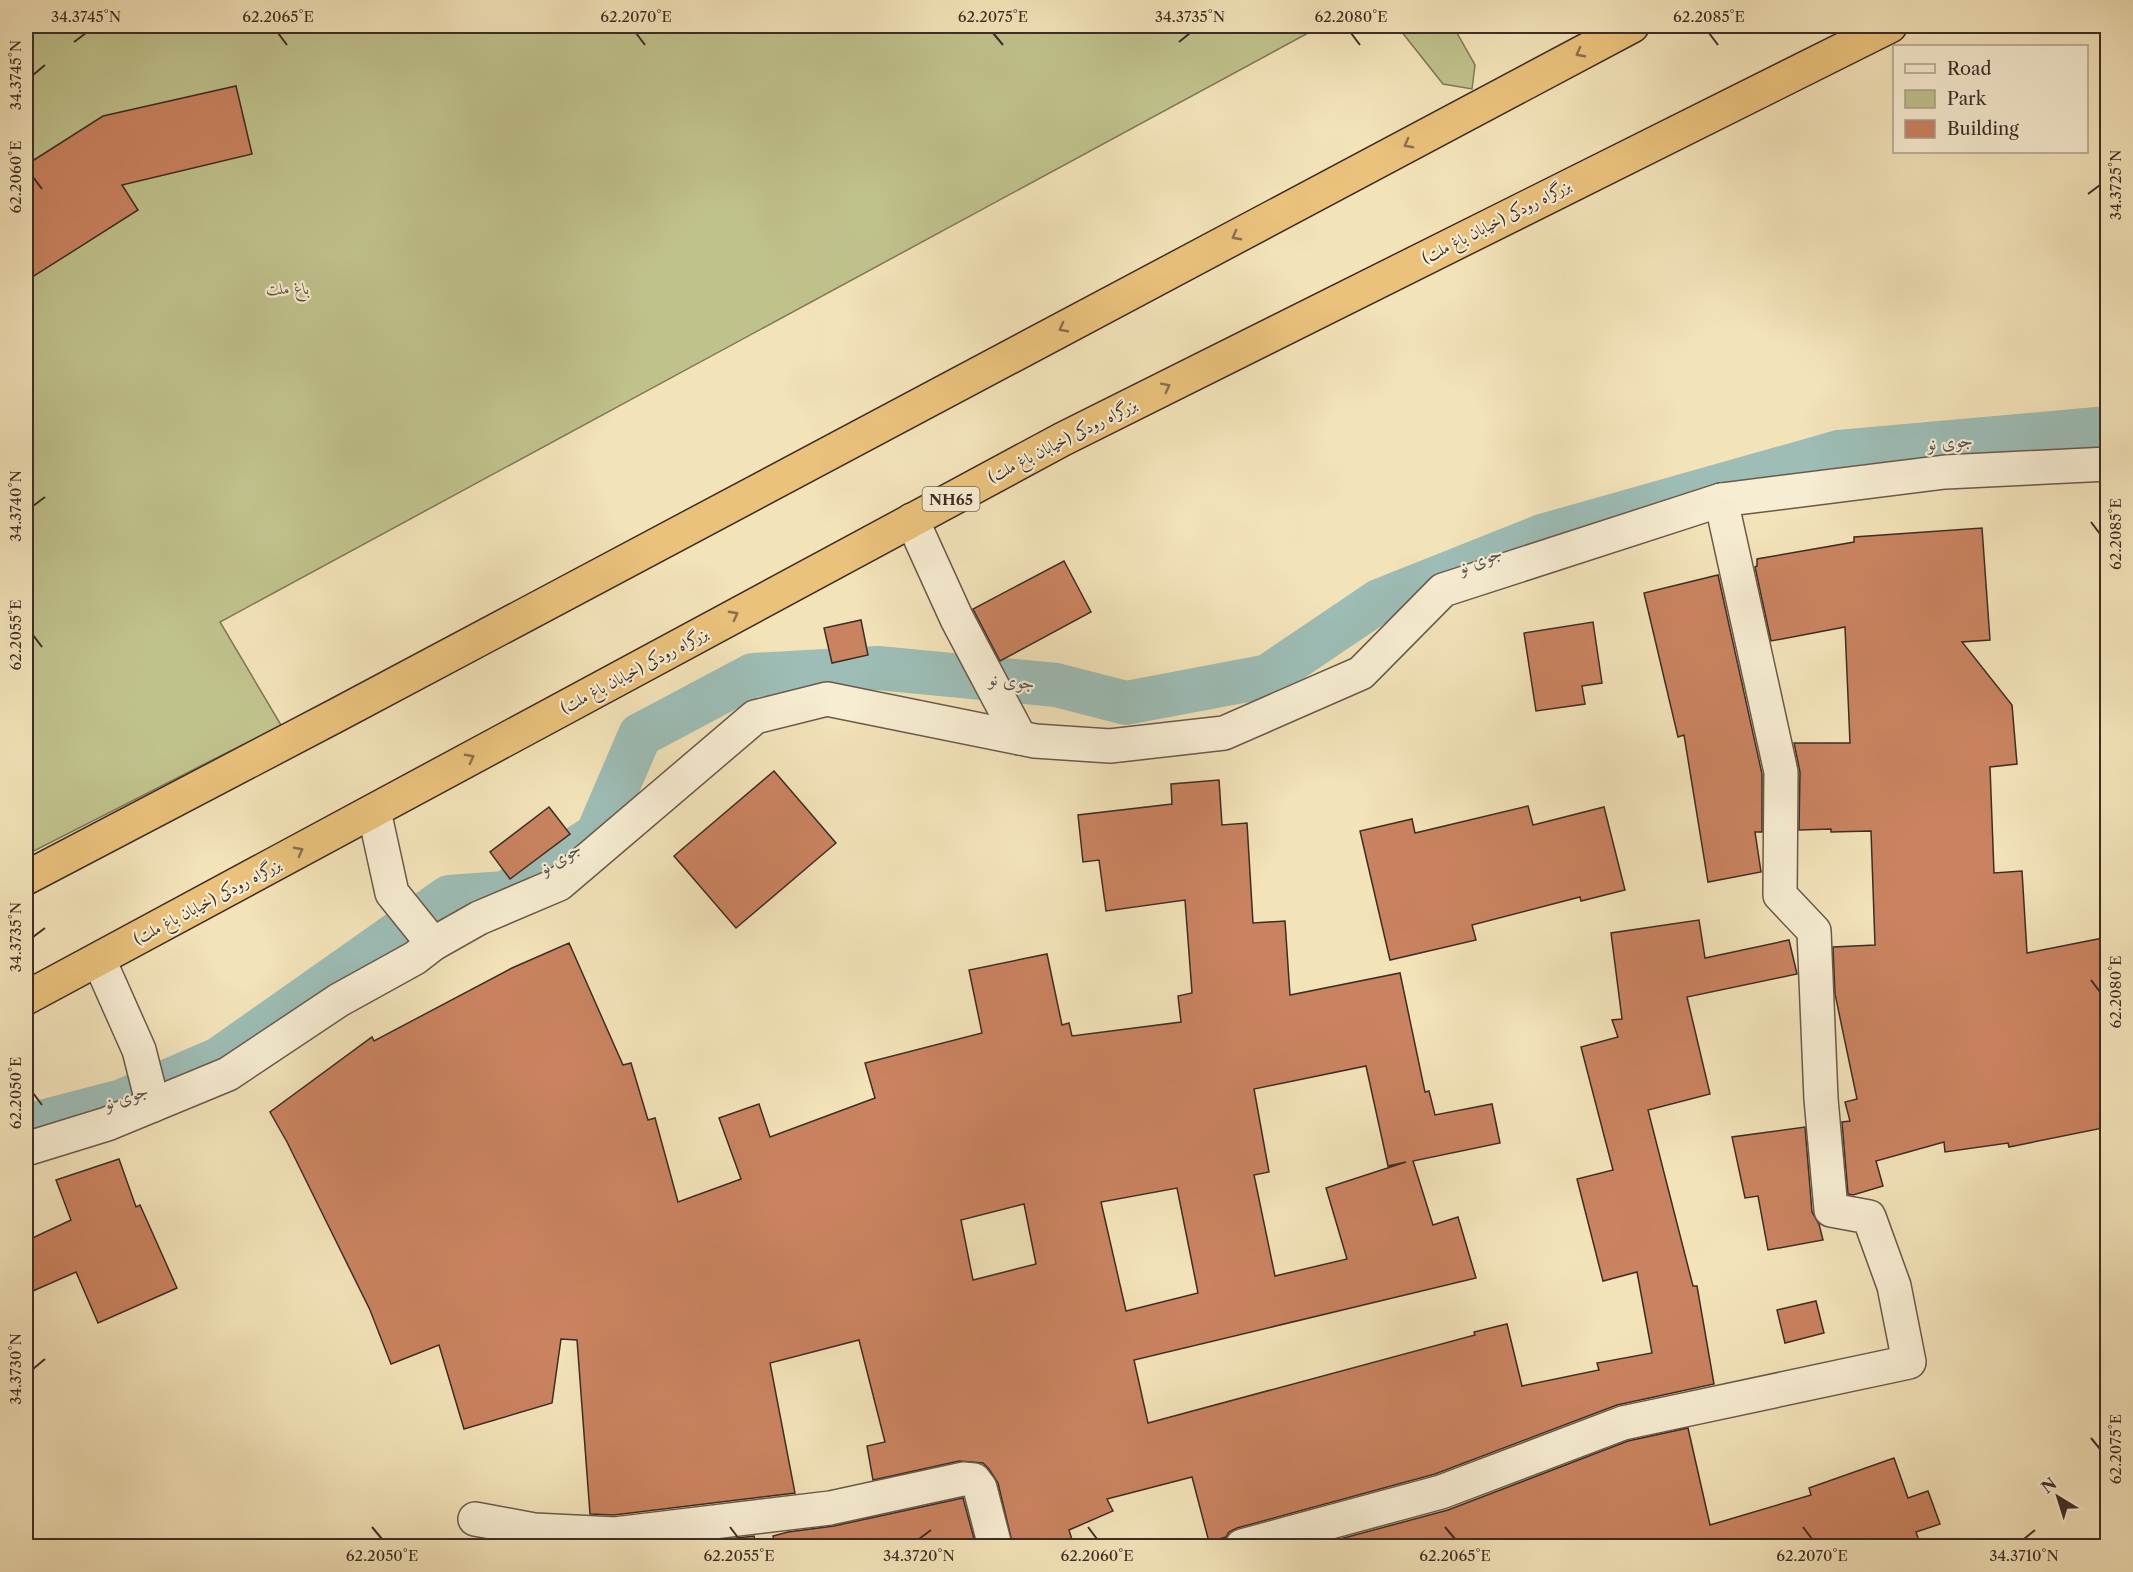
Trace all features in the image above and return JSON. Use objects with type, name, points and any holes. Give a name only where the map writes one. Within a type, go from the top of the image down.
[{"type":"highway","points":[[26,878],[358,704],[1632,26]]},
{"type":"highway","name":"بزرگراه رودکی (خیابان باغ ملت)","points":[[26,998],[1063,439],[1890,26]]},
{"type":"street","points":[[26,1149],[107,1124],[152,1101],[228,1074],[339,1000],[415,958],[426,935],[478,918],[559,884],[755,717],[826,699],[1020,738],[1110,746],[1224,733],[1361,673],[1443,590],[1721,500],[1945,472],[2108,464]]},
{"type":"street","points":[[1242,1546],[1441,1492],[1623,1423],[1909,1362],[1894,1287],[1869,1217],[1832,1210],[1821,1099],[1814,930],[1780,895],[1781,772],[1721,500]]},
{"type":"street","points":[[912,520],[957,619],[1020,738]]},
{"type":"street","points":[[374,811],[392,893],[426,935]]},
{"type":"street","points":[[99,960],[139,1050],[152,1101]]},
{"type":"street","points":[[475,1519],[534,1530],[615,1534],[830,1508],[963,1479],[974,1480],[980,1488],[995,1546]]},
{"type":"green space","name":"باغ ملت","points":[[26,26],[1321,26],[220,622],[281,725],[26,855]]},
{"type":"green space","points":[[1397,26],[1453,26],[1475,65],[1472,89],[1443,84]]},
{"type":"building","points":[[236,86],[252,154],[122,185],[138,210],[26,281],[26,165],[103,116]]},
{"type":"building","points":[[1982,528],[1990,640],[1962,642],[2012,705],[2017,764],[1990,767],[1994,873],[2022,871],[2027,953],[2108,937],[2108,1127],[2009,1147],[2008,1143],[1945,1152],[1944,1142],[1876,1161],[1883,1186],[1853,1195],[1848,1194],[1842,1122],[1850,1121],[1845,1102],[1857,1099],[1835,994],[1833,947],[1875,945],[1871,831],[1799,830],[1800,772],[1794,743],[1850,743],[1845,627],[1771,641],[1755,567],[1757,559],[1854,542],[1854,537]]},
{"type":"building","points":[[1064,561],[1091,612],[1000,661],[973,609]]},
{"type":"building","points":[[1718,575],[1762,774],[1762,832],[1755,832],[1761,872],[1708,882],[1684,735],[1678,737],[1644,593]]},
{"type":"building","points":[[861,620],[868,655],[832,663],[824,628]]},
{"type":"building","points":[[1593,622],[1602,683],[1582,686],[1585,704],[1536,711],[1524,633]]},
{"type":"building","points":[[774,771],[836,843],[736,928],[674,856]]},
{"type":"building","points":[[1219,780],[1222,825],[1247,823],[1253,923],[1285,921],[1290,995],[1400,973],[1425,1092],[1429,1091],[1435,1115],[1492,1104],[1500,1143],[1413,1161],[1433,1225],[1458,1217],[1476,1278],[1134,1360],[1148,1423],[1475,1335],[1474,1332],[1507,1324],[1522,1386],[1599,1370],[1597,1363],[1652,1353],[1637,1272],[1603,1281],[1577,1179],[1613,1170],[1581,1047],[1618,1037],[1612,1020],[1622,1019],[1611,933],[1699,920],[1705,958],[1789,940],[1797,974],[1687,997],[1710,1094],[1648,1110],[1693,1286],[1697,1286],[1714,1384],[1617,1405],[1435,1474],[1237,1528],[1229,1532],[1226,1537],[1209,1542],[1192,1477],[1107,1499],[1113,1511],[1069,1530],[1074,1546],[1013,1546],[998,1483],[983,1463],[959,1461],[873,1480],[867,1446],[885,1442],[859,1340],[770,1363],[795,1493],[614,1515],[590,1514],[577,1340],[561,1339],[552,1403],[464,1429],[439,1345],[391,1364],[370,1310],[270,1112],[372,1037],[374,1041],[512,968],[569,943],[623,1065],[631,1063],[648,1120],[655,1118],[678,1202],[741,1179],[719,1118],[759,1104],[770,1137],[875,1098],[865,1063],[982,1033],[969,970],[1047,954],[1062,1025],[1069,1023],[1072,1036],[1181,1022],[1178,996],[1192,993],[1185,900],[1106,911],[1099,860],[1083,862],[1078,815],[1172,804],[1171,784]],"holes":[[[1366,1066],[1388,1166],[1406,1162],[1326,1188],[1347,1259],[1275,1276],[1254,1175],[1269,1172],[1254,1089]],[[1177,1188],[1198,1293],[1126,1311],[1101,1202]],[[1024,1204],[1036,1264],[973,1280],[961,1220]]]},
{"type":"building","points":[[1528,806],[1533,825],[1604,807],[1625,890],[1581,901],[1580,897],[1472,925],[1476,940],[1390,960],[1360,831],[1412,819],[1415,833]]},
{"type":"building","points":[[549,807],[570,834],[510,879],[490,852]]},
{"type":"building","points":[[1805,1127],[1812,1212],[1819,1224],[1823,1240],[1768,1250],[1758,1196],[1745,1198],[1732,1137]]},
{"type":"building","points":[[119,1159],[136,1207],[140,1205],[177,1288],[98,1323],[76,1272],[26,1294],[26,1241],[71,1220],[56,1180]]},
{"type":"building","points":[[1816,1301],[1824,1333],[1785,1343],[1777,1310]]},
{"type":"building","points":[[1688,1428],[1710,1525],[1811,1495],[1809,1488],[1894,1458],[1908,1498],[1928,1491],[1940,1524],[1916,1532],[1921,1546],[1314,1546],[1448,1510],[1628,1441]]},
{"type":"building","points":[[963,1498],[976,1546],[775,1546],[773,1536],[788,1532],[834,1526]]},
{"type":"building","points":[[754,1536],[756,1546],[668,1546]]},
{"type":"waterway","name":"جوی نو","points":[[26,1126],[122,1101],[219,1059],[449,897],[505,893],[597,835],[640,735],[753,675],[878,668],[1056,685],[1126,703],[1268,676],[1379,601],[1542,536],[1839,452],[2108,428]]}]
